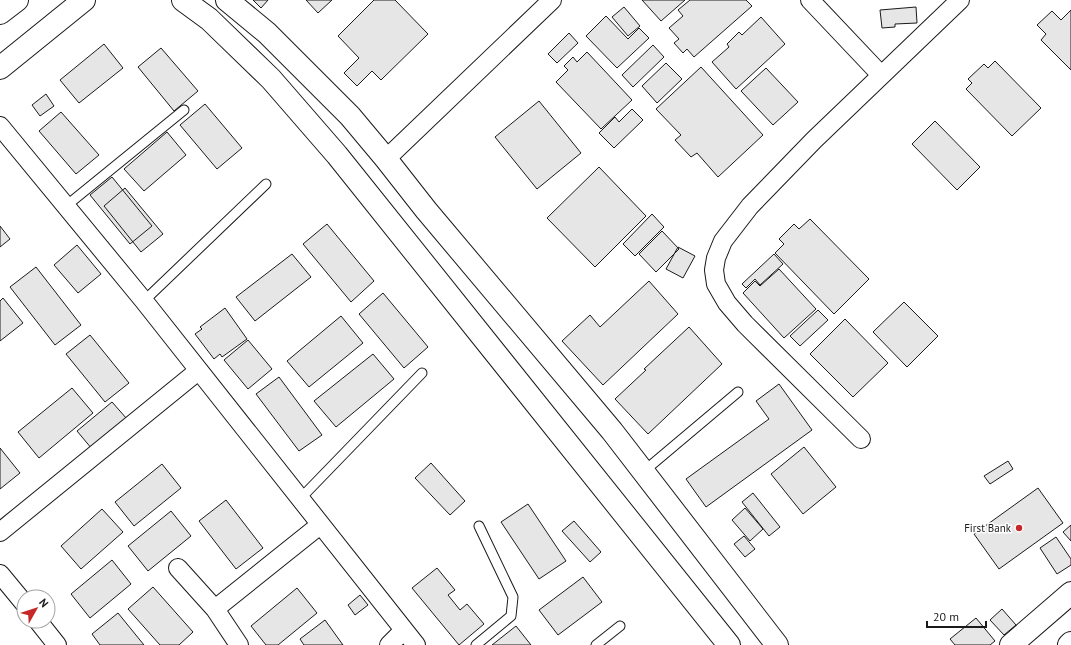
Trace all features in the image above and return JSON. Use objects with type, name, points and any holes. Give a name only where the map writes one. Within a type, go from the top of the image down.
[{"type":"street","points":[[0,13],[18,0]]},
{"type":"street","points":[[0,68],[84,0]]},
{"type":"street","points":[[183,0],[209,20],[271,79],[337,155],[729,645]]},
{"type":"street","points":[[227,0],[267,33],[350,116],[426,210],[612,431],[777,645]]},
{"type":"street","points":[[386,159],[552,0]]},
{"type":"street","points":[[810,0],[881,75]]},
{"type":"street","points":[[862,439],[745,324],[727,303],[716,284],[714,270],[716,258],[723,241],[750,206],[814,140],[960,0]]},
{"type":"street","points":[[0,126],[144,301],[416,645]]},
{"type":"street","points":[[0,532],[198,371]]},
{"type":"street","points":[[215,609],[320,525]]},
{"type":"street","points":[[178,568],[215,609],[239,645]]},
{"type":"street","points":[[0,574],[16,593]]},
{"type":"street","points":[[1011,645],[1071,593]]},
{"type":"street","points":[[44,629],[57,645]]},
{"type":"street","points":[[390,645],[404,630]]},
{"type":"lane","points":[[66,206],[184,110]]},
{"type":"lane","points":[[144,301],[266,184]]},
{"type":"lane","points":[[300,499],[422,372]]},
{"type":"lane","points":[[643,472],[738,392]]},
{"type":"lane","points":[[476,645],[511,616],[513,601],[513,597],[479,526]]},
{"type":"lane","points":[[596,645],[620,626]]},
{"type":"building","points":[[253,0],[268,0],[261,8]]},
{"type":"building","points":[[306,0],[332,0],[318,13]]},
{"type":"building","points":[[374,0],[395,0],[428,34],[381,80],[372,71],[357,86],[344,73],[359,58],[338,36]]},
{"type":"building","points":[[642,0],[685,0],[661,21]]},
{"type":"building","points":[[690,0],[746,0],[752,6],[694,57],[687,49],[683,53],[674,43],[679,39],[669,28],[683,16],[678,10]]},
{"type":"building","points":[[624,7],[640,26],[628,36],[612,17]]},
{"type":"building","points":[[916,7],[917,23],[895,24],[895,27],[882,28],[880,10]]},
{"type":"building","points":[[1071,10],[1071,70],[1041,40],[1046,34],[1037,25],[1052,11],[1061,20]]},
{"type":"building","points":[[606,16],[628,39],[639,28],[649,38],[617,68],[586,36]]},
{"type":"building","points":[[761,17],[785,44],[736,89],[712,62],[729,47],[727,44],[739,32],[742,35]]},
{"type":"building","points":[[569,33],[578,43],[557,63],[548,54]]},
{"type":"building","points":[[104,44],[123,68],[79,103],[60,80]]},
{"type":"building","points":[[653,45],[664,57],[633,87],[622,75]]},
{"type":"building","points":[[161,48],[198,91],[174,111],[138,67]]},
{"type":"building","points":[[587,52],[632,100],[601,129],[556,82],[568,70],[564,66],[573,57],[577,62]]},
{"type":"building","points":[[995,61],[1041,108],[1012,136],[966,89],[972,83],[968,79],[984,64],[988,68]]},
{"type":"building","points":[[666,63],[682,79],[657,103],[642,86]]},
{"type":"building","points":[[701,67],[763,135],[718,177],[697,153],[691,157],[675,140],[681,135],[656,109]]},
{"type":"building","points":[[766,68],[798,102],[773,125],[741,91]]},
{"type":"building","points":[[46,94],[54,106],[40,116],[32,105]]},
{"type":"building","points":[[539,101],[581,153],[537,189],[495,137]]},
{"type":"building","points":[[205,104],[242,148],[217,169],[180,125]]},
{"type":"building","points":[[632,109],[643,120],[614,148],[599,133],[615,117],[619,122]]},
{"type":"building","points":[[61,112],[99,155],[76,174],[39,131]]},
{"type":"building","points":[[935,121],[980,167],[957,190],[912,144]]},
{"type":"building","points":[[167,132],[186,155],[144,191],[124,169]]},
{"type":"building","points":[[599,167],[646,216],[595,267],[547,218]]},
{"type":"building","points":[[112,177],[152,226],[130,244],[90,195]]},
{"type":"building","points":[[125,188],[163,234],[141,252],[104,206]]},
{"type":"building","points":[[652,214],[664,227],[635,256],[623,244]]},
{"type":"building","points":[[810,219],[869,279],[834,314],[775,253],[784,244],[779,239],[794,224],[799,229]]},
{"type":"building","points":[[327,224],[374,281],[351,302],[303,244]]},
{"type":"building","points":[[0,226],[10,239],[0,247]]},
{"type":"building","points":[[662,231],[679,249],[656,272],[639,254]]},
{"type":"building","points":[[77,245],[101,274],[78,293],[54,265]]},
{"type":"building","points":[[678,247],[695,256],[683,278],[666,269]]},
{"type":"building","points":[[292,254],[311,277],[255,321],[236,297]]},
{"type":"building","points":[[774,254],[783,264],[760,285],[755,279],[746,288],[742,284]]},
{"type":"building","points":[[36,267],[81,325],[55,345],[10,287]]},
{"type":"building","points":[[779,269],[816,309],[784,338],[743,293],[755,281],[760,286]]},
{"type":"building","points":[[649,281],[678,314],[603,385],[562,341],[590,315],[600,327]]},
{"type":"building","points":[[383,293],[428,347],[404,368],[359,314]]},
{"type":"building","points":[[3,298],[23,323],[0,341],[0,301]]},
{"type":"building","points":[[904,302],[938,336],[907,367],[873,332]]},
{"type":"building","points":[[225,308],[247,339],[222,357],[220,354],[214,359],[195,334],[202,329],[200,327]]},
{"type":"building","points":[[818,310],[828,320],[800,346],[790,336]]},
{"type":"building","points":[[341,316],[363,343],[309,387],[287,361]]},
{"type":"building","points":[[845,319],[888,363],[853,397],[810,354]]},
{"type":"building","points":[[689,327],[722,364],[648,434],[615,399],[646,370],[644,369]]},
{"type":"building","points":[[90,335],[129,383],[105,402],[66,354]]},
{"type":"building","points":[[248,340],[272,369],[248,389],[224,360]]},
{"type":"building","points":[[373,354],[394,379],[336,427],[314,401]]},
{"type":"building","points":[[279,377],[322,435],[299,451],[256,394]]},
{"type":"building","points":[[779,384],[812,430],[706,507],[686,479],[769,419],[756,401]]},
{"type":"building","points":[[72,388],[93,413],[39,458],[18,432]]},
{"type":"building","points":[[112,402],[127,419],[92,449],[77,431]]},
{"type":"building","points":[[804,447],[836,487],[803,514],[771,474]]},
{"type":"building","points":[[0,448],[20,473],[0,489]]},
{"type":"building","points":[[1008,461],[1013,469],[990,484],[984,476]]},
{"type":"building","points":[[431,463],[465,501],[450,515],[415,478]]},
{"type":"building","points":[[162,464],[181,488],[134,526],[115,502]]},
{"type":"building","name":"First Bank","points":[[1038,488],[1063,523],[999,569],[974,534]]},
{"type":"building","points":[[753,493],[780,527],[769,536],[742,502]]},
{"type":"building","points":[[226,500],[263,548],[236,569],[199,521]]},
{"type":"building","points":[[528,504],[566,561],[539,579],[501,522]]},
{"type":"building","points":[[745,508],[763,529],[750,541],[732,520]]},
{"type":"building","points":[[102,509],[123,532],[81,569],[61,546]]},
{"type":"building","points":[[171,511],[191,536],[148,571],[128,546]]},
{"type":"building","points":[[574,521],[601,552],[590,562],[562,531]]},
{"type":"building","points":[[1071,525],[1071,541],[1063,532]]},
{"type":"building","points":[[744,536],[755,549],[745,557],[734,544]]},
{"type":"building","points":[[1056,537],[1071,559],[1071,565],[1057,574],[1040,548]]},
{"type":"building","points":[[112,560],[131,584],[90,618],[71,594]]},
{"type":"building","points":[[437,568],[455,590],[448,595],[460,610],[467,604],[484,624],[459,645],[412,588]]},
{"type":"building","points":[[583,577],[602,602],[558,635],[539,610]]},
{"type":"building","points":[[153,587],[193,632],[179,645],[160,645],[128,609]]},
{"type":"building","points":[[297,588],[317,613],[278,645],[266,645],[251,626]]},
{"type":"building","points":[[360,595],[368,605],[355,615],[348,605]]},
{"type":"building","points":[[1002,609],[1016,625],[1004,635],[990,620]]},
{"type":"building","points":[[118,613],[144,645],[100,645],[92,634]]},
{"type":"building","points":[[976,618],[995,641],[990,645],[955,645],[950,639]]},
{"type":"building","points":[[325,620],[343,645],[304,645],[300,639]]},
{"type":"building","points":[[516,626],[531,645],[492,645]]},
{"type":"place","name":"First Bank","points":[[1019,528]]}]
